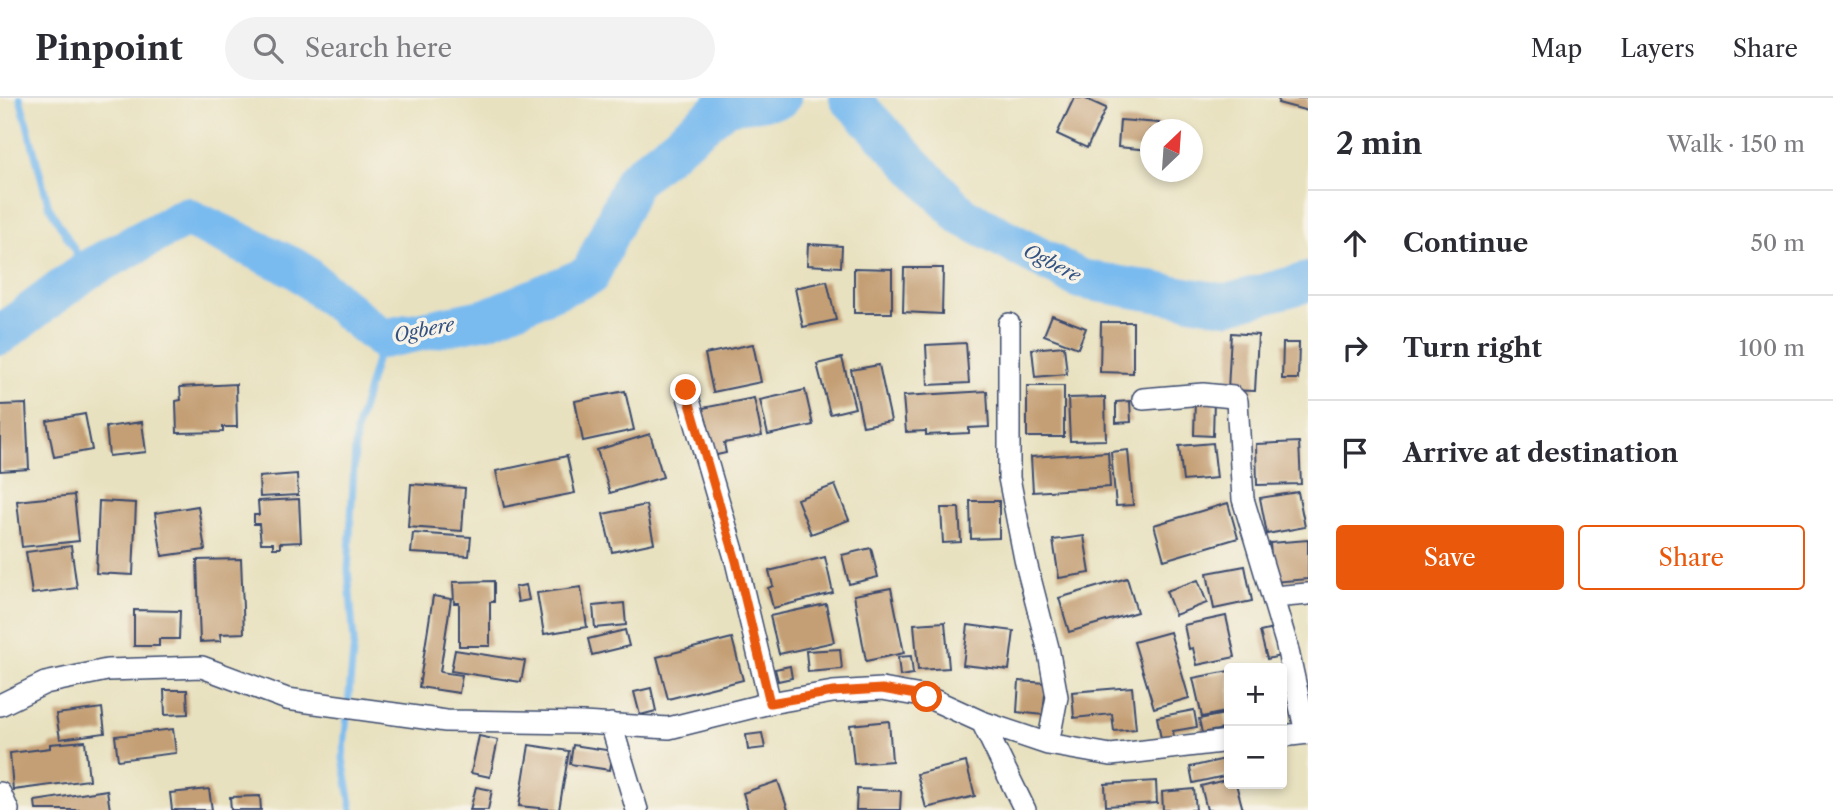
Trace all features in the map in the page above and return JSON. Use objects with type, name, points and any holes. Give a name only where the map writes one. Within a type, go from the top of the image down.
[{"type":"street","points":[[1009,324],[1009,478],[1057,697],[1048,744]]},
{"type":"street","points":[[686,390],[736,561],[770,703]]},
{"type":"street","points":[[1143,399],[1202,394],[1233,397],[1237,401],[1243,499],[1286,642],[1307,733],[1287,735]]},
{"type":"street","points":[[1273,597],[1308,594]]},
{"type":"street","points":[[0,705],[45,683],[107,670],[202,667],[287,699],[432,719],[669,728],[770,703],[833,692],[882,689],[927,697],[982,722],[1048,744],[1111,755],[1224,742]]},
{"type":"street","points":[[982,722],[1025,810]]},
{"type":"street","points":[[611,724],[637,810]]},
{"type":"street","points":[[0,793],[8,810]]},
{"type":"building","points":[[1074,98],[1084,98],[1106,108],[1087,148],[1057,134]]},
{"type":"building","points":[[1279,98],[1308,98],[1308,111],[1278,103]]},
{"type":"building","points":[[1120,120],[1140,122],[1140,149],[1118,147]]},
{"type":"building","points":[[808,244],[842,246],[841,267],[807,265]]},
{"type":"building","points":[[854,268],[892,269],[892,313],[854,313]]},
{"type":"building","points":[[904,268],[943,268],[942,314],[903,312]]},
{"type":"building","points":[[827,281],[836,320],[803,327],[795,288]]},
{"type":"building","points":[[1052,315],[1086,328],[1078,348],[1044,335]]},
{"type":"building","points":[[1101,322],[1133,322],[1133,373],[1100,372]]},
{"type":"building","points":[[1231,333],[1258,335],[1255,391],[1228,390]]},
{"type":"building","points":[[966,343],[969,383],[928,385],[926,345]]},
{"type":"building","points":[[1283,343],[1299,343],[1298,379],[1282,379]]},
{"type":"building","points":[[753,344],[761,382],[713,392],[705,354]]},
{"type":"building","points":[[1064,346],[1067,374],[1035,377],[1032,349]]},
{"type":"building","points":[[842,358],[855,408],[830,414],[817,364]]},
{"type":"building","points":[[879,365],[891,421],[863,426],[851,370]]},
{"type":"building","points":[[236,384],[237,427],[223,427],[223,432],[177,433],[176,401],[181,400],[180,387]]},
{"type":"building","points":[[1027,386],[1064,386],[1064,437],[1027,437]]},
{"type":"building","points":[[805,390],[813,425],[768,435],[760,400]]},
{"type":"building","points":[[625,391],[634,430],[583,441],[575,401]]},
{"type":"building","points":[[987,391],[989,427],[969,428],[969,433],[926,435],[926,431],[906,432],[903,396]]},
{"type":"building","points":[[1105,397],[1106,440],[1070,441],[1068,398]]},
{"type":"building","points":[[754,398],[762,436],[724,443],[726,453],[712,456],[703,408]]},
{"type":"building","points":[[1195,399],[1214,400],[1213,436],[1194,435]]},
{"type":"building","points":[[1130,401],[1131,422],[1116,423],[1116,402]]},
{"type":"building","points":[[26,404],[29,469],[0,471],[0,405]]},
{"type":"building","points":[[85,414],[92,450],[54,457],[47,421]]},
{"type":"building","points":[[142,422],[146,452],[109,456],[106,427]]},
{"type":"building","points":[[650,434],[663,477],[610,493],[597,450]]},
{"type":"building","points":[[1299,442],[1301,484],[1257,485],[1256,444]]},
{"type":"building","points":[[1213,443],[1217,478],[1183,481],[1179,446]]},
{"type":"building","points":[[1128,450],[1133,505],[1116,506],[1111,452]]},
{"type":"building","points":[[1108,452],[1110,487],[1033,492],[1031,457]]},
{"type":"building","points":[[567,456],[575,493],[504,507],[496,471]]},
{"type":"building","points":[[297,474],[298,495],[260,497],[259,477]]},
{"type":"building","points":[[411,484],[465,488],[462,531],[408,527]]},
{"type":"building","points":[[835,485],[849,520],[811,534],[797,499]]},
{"type":"building","points":[[1298,492],[1305,527],[1267,534],[1260,498]]},
{"type":"building","points":[[74,495],[79,541],[22,547],[17,501]]},
{"type":"building","points":[[299,499],[301,542],[280,543],[280,548],[273,548],[273,543],[261,543],[259,524],[254,524],[254,515],[259,515],[258,501]]},
{"type":"building","points":[[99,501],[136,503],[133,575],[96,573]]},
{"type":"building","points":[[970,501],[999,501],[999,538],[971,539]]},
{"type":"building","points":[[1228,503],[1238,538],[1164,560],[1154,525]]},
{"type":"building","points":[[646,505],[654,543],[612,552],[603,514]]},
{"type":"building","points":[[198,506],[205,550],[162,556],[155,513]]},
{"type":"building","points":[[941,508],[959,508],[961,542],[943,543]]},
{"type":"building","points":[[413,533],[471,537],[469,556],[411,553]]},
{"type":"building","points":[[1084,536],[1090,573],[1059,578],[1053,540]]},
{"type":"building","points":[[1308,540],[1308,579],[1273,582],[1270,543]]},
{"type":"building","points":[[71,546],[77,588],[32,594],[26,552]]},
{"type":"building","points":[[871,548],[878,577],[849,584],[842,555]]},
{"type":"building","points":[[825,557],[833,593],[773,608],[768,588],[773,586],[769,571]]},
{"type":"building","points":[[241,559],[244,633],[220,634],[221,641],[200,642],[197,560]]},
{"type":"building","points":[[1245,566],[1252,601],[1214,609],[1207,573]]},
{"type":"building","points":[[1127,578],[1137,612],[1069,632],[1059,598]]},
{"type":"building","points":[[1198,580],[1207,603],[1175,615],[1166,591]]},
{"type":"building","points":[[494,581],[494,602],[490,602],[490,646],[459,646],[459,603],[454,603],[453,582]]},
{"type":"building","points":[[526,585],[529,600],[518,602],[515,587]]},
{"type":"building","points":[[581,587],[587,627],[544,634],[537,593]]},
{"type":"building","points":[[891,588],[904,653],[866,661],[854,595]]},
{"type":"building","points":[[433,596],[451,599],[440,672],[462,675],[459,693],[419,687]]},
{"type":"building","points":[[624,603],[626,625],[595,628],[593,606]]},
{"type":"building","points":[[826,604],[834,642],[779,654],[770,616]]},
{"type":"building","points":[[134,610],[180,611],[179,639],[159,639],[159,646],[134,646]]},
{"type":"building","points":[[1226,616],[1235,657],[1197,665],[1193,648],[1189,649],[1184,625]]},
{"type":"building","points":[[945,622],[949,668],[918,670],[914,624]]},
{"type":"building","points":[[968,625],[1014,631],[1009,670],[963,665]]},
{"type":"building","points":[[1273,629],[1280,656],[1267,659],[1260,632]]},
{"type":"building","points":[[625,630],[629,646],[592,655],[588,639]]},
{"type":"building","points":[[1170,632],[1189,698],[1154,708],[1134,642]]},
{"type":"building","points":[[732,638],[743,680],[668,699],[657,657]]},
{"type":"building","points":[[840,649],[842,669],[808,672],[806,651]]},
{"type":"building","points":[[455,650],[525,661],[521,682],[451,671]]},
{"type":"building","points":[[911,656],[913,674],[900,676],[898,657]]},
{"type":"building","points":[[790,666],[792,678],[778,681],[775,669]]},
{"type":"building","points":[[1224,672],[1224,712],[1202,717],[1193,678]]},
{"type":"building","points":[[1019,681],[1046,683],[1043,715],[1017,712]]},
{"type":"building","points":[[1132,687],[1136,729],[1114,731],[1112,714],[1074,718],[1072,692]]},
{"type":"building","points":[[651,688],[656,711],[640,715],[634,692]]},
{"type":"building","points":[[164,690],[187,690],[188,714],[165,715]]},
{"type":"building","points":[[102,708],[105,733],[60,739],[56,714]]},
{"type":"building","points":[[1194,710],[1197,727],[1173,731],[1174,737],[1161,739],[1157,717]]},
{"type":"building","points":[[1224,714],[1224,729],[1202,733],[1199,719]]},
{"type":"building","points":[[889,721],[892,761],[854,764],[850,725]]},
{"type":"building","points":[[173,729],[176,753],[118,760],[115,736]]},
{"type":"building","points":[[762,733],[765,748],[748,750],[746,735]]},
{"type":"building","points":[[479,736],[498,740],[490,777],[471,773]]},
{"type":"building","points":[[85,741],[89,780],[13,790],[10,753],[50,748],[50,744]]},
{"type":"building","points":[[529,745],[569,751],[559,810],[519,806]]},
{"type":"building","points":[[573,745],[613,751],[610,770],[570,764]]},
{"type":"building","points":[[1224,759],[1224,776],[1193,783],[1190,767]]},
{"type":"building","points":[[966,762],[975,796],[926,808],[917,774]]},
{"type":"building","points":[[1224,780],[1224,789],[1237,789],[1243,810],[1207,810],[1201,786]]},
{"type":"building","points":[[778,781],[788,810],[748,810],[743,793]]},
{"type":"building","points":[[1156,781],[1157,803],[1106,806],[1105,784]]},
{"type":"building","points":[[476,787],[492,790],[488,810],[470,810]]},
{"type":"building","points":[[209,789],[212,810],[172,810],[170,793]]},
{"type":"building","points":[[857,789],[901,791],[900,810],[856,810]]},
{"type":"building","points":[[1194,789],[1196,810],[1163,810],[1162,792]]},
{"type":"building","points":[[107,790],[110,810],[36,810],[35,801]]},
{"type":"building","points":[[260,796],[261,810],[231,810],[230,797]]},
{"type":"waterway","points":[[20,98],[49,207],[87,270]]},
{"type":"waterway","name":"Ogbere","points":[[0,335],[87,270],[186,217],[297,269],[382,339],[487,318],[590,275],[634,180],[726,105],[781,98]]},
{"type":"waterway","name":"Ogbere","points":[[849,98],[962,216],[1080,279],[1226,304],[1308,282]]},
{"type":"waterway","points":[[352,810],[343,758],[354,642],[348,570],[356,431],[382,339]]},
{"type":"route","points":[[686,390],[736,561],[770,703],[833,692],[882,689],[927,697]]}]
